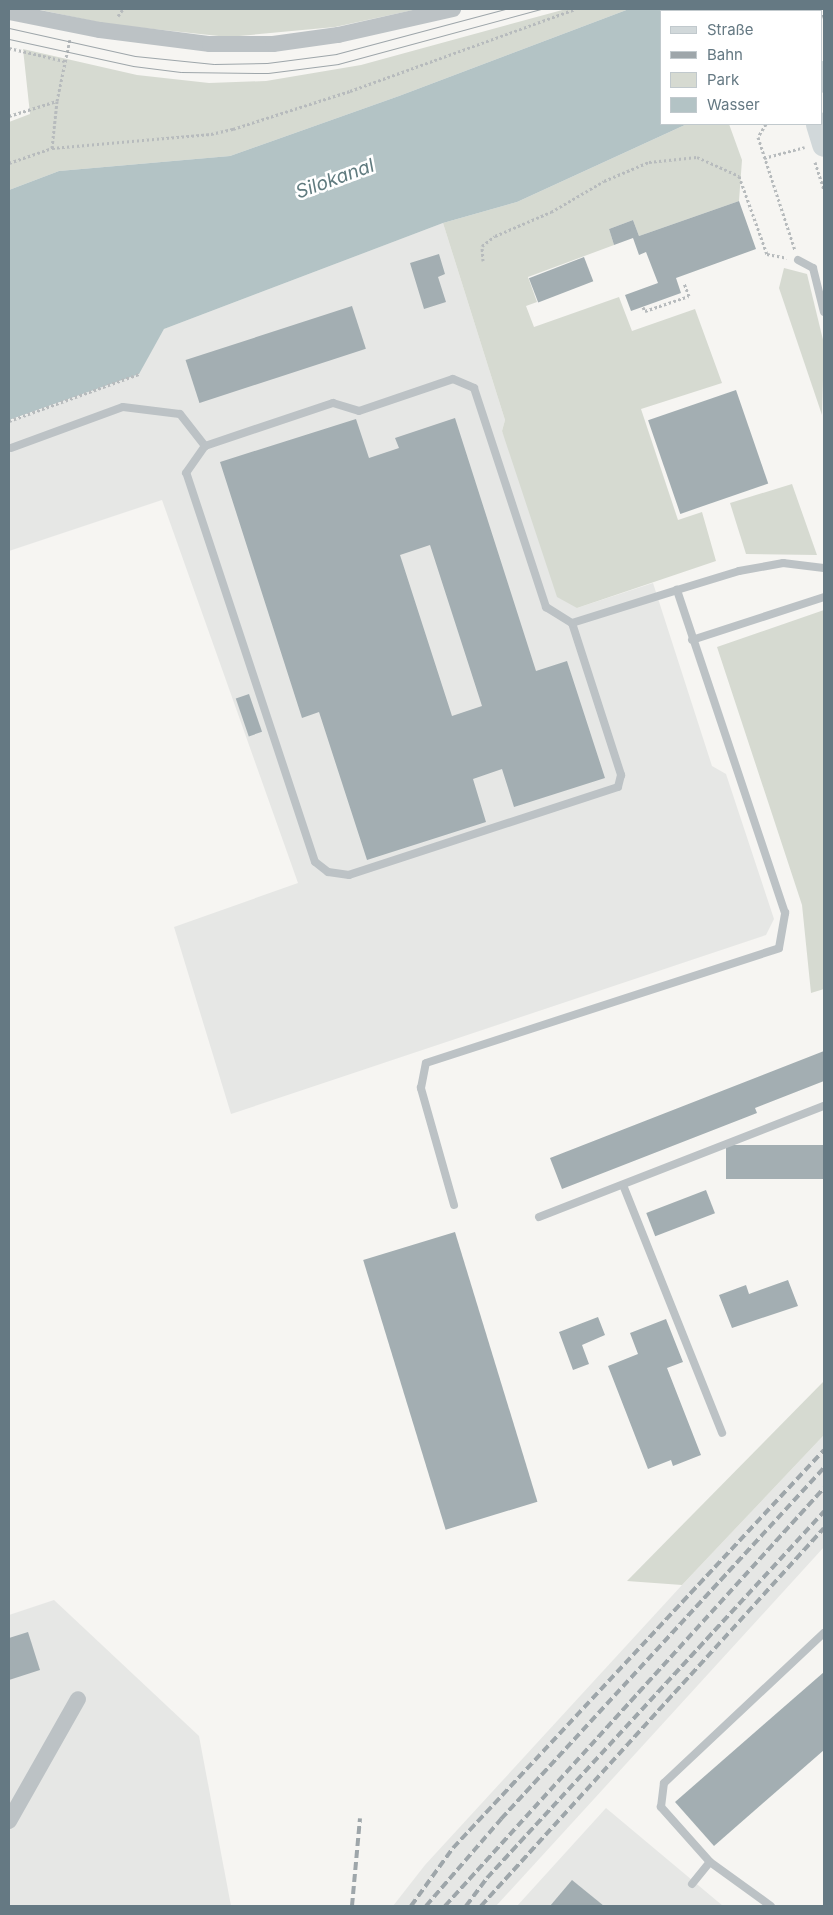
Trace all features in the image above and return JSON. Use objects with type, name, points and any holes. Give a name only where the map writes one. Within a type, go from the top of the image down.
[{"type":"street","points":[[9,12],[73,25],[210,44],[273,44],[338,35],[453,9]]},
{"type":"street","points":[[9,1821],[78,1699]]},
{"type":"lane","points":[[798,260],[813,268],[824,312]]},
{"type":"lane","points":[[453,379],[474,388],[546,607],[572,623],[620,775],[618,787],[349,875],[328,872],[315,862],[186,473],[205,446],[333,403],[358,411],[453,379]]},
{"type":"lane","points":[[11,448],[123,407],[180,414],[205,446]]},
{"type":"lane","points":[[572,623],[739,571],[783,563],[824,568]]},
{"type":"lane","points":[[454,1205],[421,1088],[426,1063],[779,948],[785,913],[692,640],[677,590]]},
{"type":"lane","points":[[692,640],[824,597]]},
{"type":"lane","points":[[539,1217],[824,1106]]},
{"type":"lane","points":[[623,1185],[722,1432]]},
{"type":"lane","points":[[771,1906],[710,1862],[662,1807],[664,1783],[824,1633]]},
{"type":"lane","points":[[692,1884],[710,1862]]},
{"type":"path","points":[[9,163],[52,148],[211,134],[233,129],[350,91],[574,9]]},
{"type":"path","points":[[52,148],[57,101],[73,25]]},
{"type":"path","points":[[9,48],[65,61]]},
{"type":"path","points":[[9,116],[57,101]]},
{"type":"path","points":[[483,261],[482,246],[495,236],[551,212],[604,181],[649,162],[698,157],[740,176],[767,254],[798,260],[758,137],[765,125]]},
{"type":"path","points":[[764,158],[817,138]]},
{"type":"path","points":[[643,307],[645,311],[689,296],[684,283]]},
{"type":"path","points":[[9,420],[138,374]]},
{"type":"shaded area","points":[[443,223],[505,420],[502,431],[577,608],[653,583],[712,766],[726,774],[774,919],[766,935],[231,1114],[174,927],[298,883],[162,500],[9,551],[9,421],[138,374],[164,329]]},
{"type":"shaded area","points":[[824,1435],[824,1547],[594,1799],[496,1906],[393,1906],[425,1865],[682,1585]]},
{"type":"shaded area","points":[[54,1600],[199,1736],[231,1906],[9,1906],[9,1615]]},
{"type":"shaded area","points":[[606,1808],[723,1906],[517,1906]]},
{"type":"green space","points":[[36,9],[418,9],[335,27],[228,37],[107,24]]},
{"type":"green space","points":[[566,9],[629,9],[399,96],[230,156],[59,171],[9,190],[9,122],[30,114],[23,49],[137,75],[209,83],[266,81],[361,65]]},
{"type":"green space","points":[[685,125],[729,125],[742,160],[739,201],[639,236],[633,220],[609,229],[614,245],[528,277],[537,302],[526,306],[534,327],[619,297],[632,331],[695,309],[722,383],[641,409],[678,520],[702,512],[716,561],[577,608],[557,597],[502,431],[505,420],[443,223],[517,202]]},
{"type":"green space","points":[[784,268],[807,274],[824,344],[822,415],[779,288]]},
{"type":"green space","points":[[792,484],[817,555],[746,554],[730,503]]},
{"type":"green space","points":[[824,610],[824,989],[811,993],[802,905],[717,647]]},
{"type":"green space","points":[[824,1381],[824,1435],[682,1585],[627,1581]]},
{"type":"water","name":"Silokanal","points":[[629,9],[824,9],[660,10],[660,125],[685,125],[517,202],[443,223],[164,329],[139,374],[9,420],[9,190],[59,171],[230,156],[399,96]]},
{"type":"pier","points":[[754,9],[824,9],[824,70],[823,10]]},
{"type":"building","points":[[739,201],[756,249],[676,278],[681,293],[631,311],[625,295],[658,283],[646,252],[639,255],[633,238],[614,245],[609,229],[633,220],[639,236]]},
{"type":"building","points":[[439,254],[445,274],[438,277],[446,302],[424,309],[410,263]]},
{"type":"building","points":[[584,257],[593,281],[538,302],[529,278]]},
{"type":"building","points":[[352,306],[366,349],[199,403],[186,360]]},
{"type":"building","points":[[736,390],[768,484],[680,514],[648,420]]},
{"type":"building","points":[[455,418],[536,671],[567,661],[605,778],[514,807],[502,769],[473,779],[486,822],[367,860],[319,712],[302,718],[220,462],[356,419],[369,458],[399,448],[395,438]],"holes":[[[430,545],[482,706],[452,716],[400,555]]]},
{"type":"building","points":[[249,694],[262,732],[249,736],[236,699]]},
{"type":"building","points":[[824,1051],[824,1081],[755,1108],[757,1113],[562,1189],[550,1158]]},
{"type":"building","points":[[726,1145],[824,1145],[824,1179],[726,1179]]},
{"type":"building","points":[[706,1190],[715,1213],[655,1236],[646,1213]]},
{"type":"building","points":[[455,1232],[537,1502],[446,1530],[363,1260]]},
{"type":"building","points":[[788,1280],[798,1306],[732,1328],[719,1295],[746,1285],[749,1294]]},
{"type":"building","points":[[598,1317],[605,1335],[582,1345],[589,1364],[573,1370],[559,1332]]},
{"type":"building","points":[[666,1319],[683,1362],[667,1368],[701,1455],[673,1466],[671,1460],[648,1469],[608,1366],[638,1354],[630,1333]]},
{"type":"building","points":[[28,1632],[40,1670],[9,1680],[9,1638]]},
{"type":"building","points":[[824,1672],[824,1750],[714,1846],[675,1802]]},
{"type":"building","points":[[572,1880],[604,1906],[550,1906]]},
{"type":"tram line","points":[[9,28],[135,56],[214,64],[267,63],[336,54],[505,9]]},
{"type":"tram line","points":[[9,39],[133,66],[181,72],[268,73],[338,64],[541,9]]},
{"type":"railway","points":[[411,1906],[453,1848],[824,1450]]},
{"type":"railway","points":[[426,1906],[501,1819],[824,1468]]},
{"type":"railway","points":[[445,1906],[824,1488]]},
{"type":"railway","points":[[466,1906],[487,1878],[824,1511]]},
{"type":"railway","points":[[481,1906],[824,1528]]},
{"type":"railway","points":[[352,1906],[360,1818]]}]
